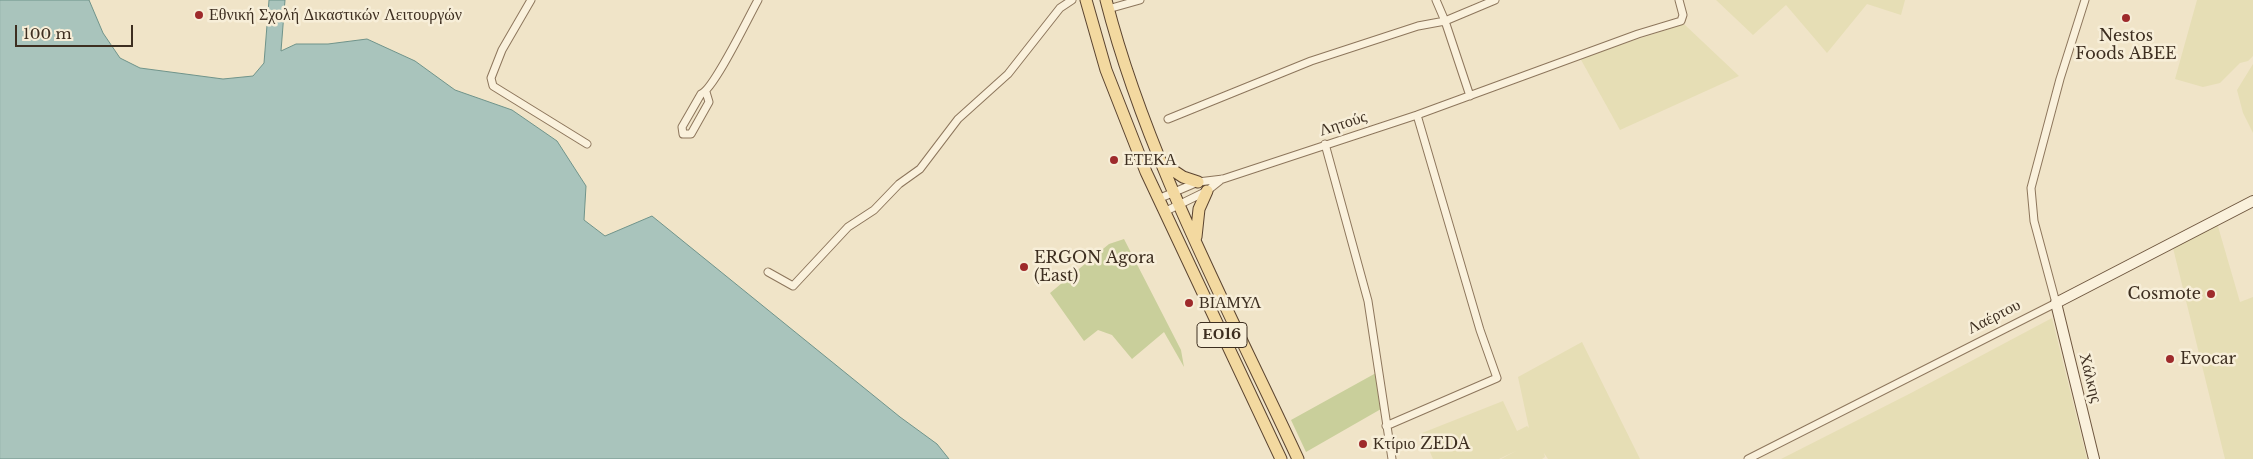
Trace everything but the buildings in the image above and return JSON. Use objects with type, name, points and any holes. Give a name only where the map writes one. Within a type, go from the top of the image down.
[{"type":"main road","name":"ΕΟ16","points":[[1086,0],[1106,70],[1158,199],[1281,459]]},
{"type":"main road","name":"ΕΟ16","points":[[1107,4],[1128,73],[1179,204],[1298,459]]},
{"type":"main road","points":[[1162,163],[1183,177],[1198,182]]},
{"type":"main road","points":[[1196,241],[1198,209],[1207,191]]},
{"type":"street","points":[[531,0],[502,50],[490,78],[493,86],[587,144]]},
{"type":"street","points":[[706,92],[710,102],[691,134],[682,134],[682,126],[701,94],[706,92],[758,0]]},
{"type":"street","points":[[768,272],[793,286],[848,227],[874,210],[898,184],[920,169],[958,119],[1008,74],[1060,8],[1072,0]]},
{"type":"street","points":[[1107,4],[1140,0]]},
{"type":"street","points":[[1436,0],[1470,96]]},
{"type":"street","points":[[1168,120],[1311,61],[1418,26],[1445,21],[1495,0]]},
{"type":"street","points":[[1679,0],[1682,11]]},
{"type":"street","points":[[1682,11],[1685,0]]},
{"type":"street","points":[[2056,303],[2034,221],[2031,188],[2060,79],[2085,0]]},
{"type":"street","name":"Λητούς","points":[[1158,199],[1198,182],[1223,179],[1417,115],[1638,34],[1681,21],[1683,18],[1682,11]]},
{"type":"street","points":[[1386,426],[1497,378],[1480,330],[1417,115]]},
{"type":"street","points":[[1325,144],[1368,301],[1392,459]]},
{"type":"street","name":"Λητούς","points":[[1164,212],[1207,191],[1223,179]]},
{"type":"street","name":"Λαέρτου","points":[[1748,459],[2253,201]]},
{"type":"street","name":"Χάλκης","points":[[2056,303],[2094,459]]},
{"type":"shaded area","points":[[1716,0],[1905,0],[1901,15],[1867,4],[1827,53],[1786,5],[1753,35]]},
{"type":"shaded area","points":[[2197,0],[2253,0],[2253,56],[2248,61],[2240,63],[2220,83],[2203,87],[2175,79]]},
{"type":"shaded area","points":[[1684,24],[1739,76],[1620,130],[1580,58]]},
{"type":"shaded area","points":[[2253,64],[2253,133],[2243,113],[2237,90]]},
{"type":"shaded area","points":[[2217,223],[2240,302],[2253,297],[2253,459],[2225,459],[2173,248]]},
{"type":"shaded area","points":[[2052,318],[2087,459],[1781,459],[1911,393]]},
{"type":"shaded area","points":[[1582,342],[1640,459],[1548,459],[1544,453],[1545,457],[1542,459],[1501,459],[1516,451],[1499,459],[1433,459],[1422,433],[1503,401],[1517,431],[1527,426],[1529,428],[1518,377]]},
{"type":"green space","points":[[1124,239],[1181,350],[1184,367],[1164,332],[1132,359],[1112,335],[1098,330],[1084,341],[1050,293],[1109,244]]},
{"type":"green space","points":[[1376,373],[1381,409],[1306,452],[1291,420]]},
{"type":"water","points":[[0,0],[89,0],[103,33],[120,58],[140,68],[223,79],[253,76],[264,63],[269,0],[285,0],[281,51],[296,44],[328,44],[367,39],[415,61],[455,90],[512,110],[557,141],[586,186],[584,220],[605,236],[652,216],[900,417],[937,444],[949,459],[0,459]]},
{"type":"place","name":"Εθνική Σχολή Δικαστικών Λειτουργών","points":[[199,15]]},
{"type":"place","name":"Nestos Foods ABEE","points":[[2126,18]]},
{"type":"place","name":"ΕΤΕΚΑ","points":[[1114,160]]},
{"type":"place","name":"ERGON Agora (East)","points":[[1024,267]]},
{"type":"place","name":"Cosmote","points":[[2211,294]]},
{"type":"place","name":"ΒΙΑΜΥΛ","points":[[1189,303]]},
{"type":"place","name":"Evocar","points":[[2170,359]]},
{"type":"place","name":"Κτίριο ZEDA","points":[[1363,444]]}]
